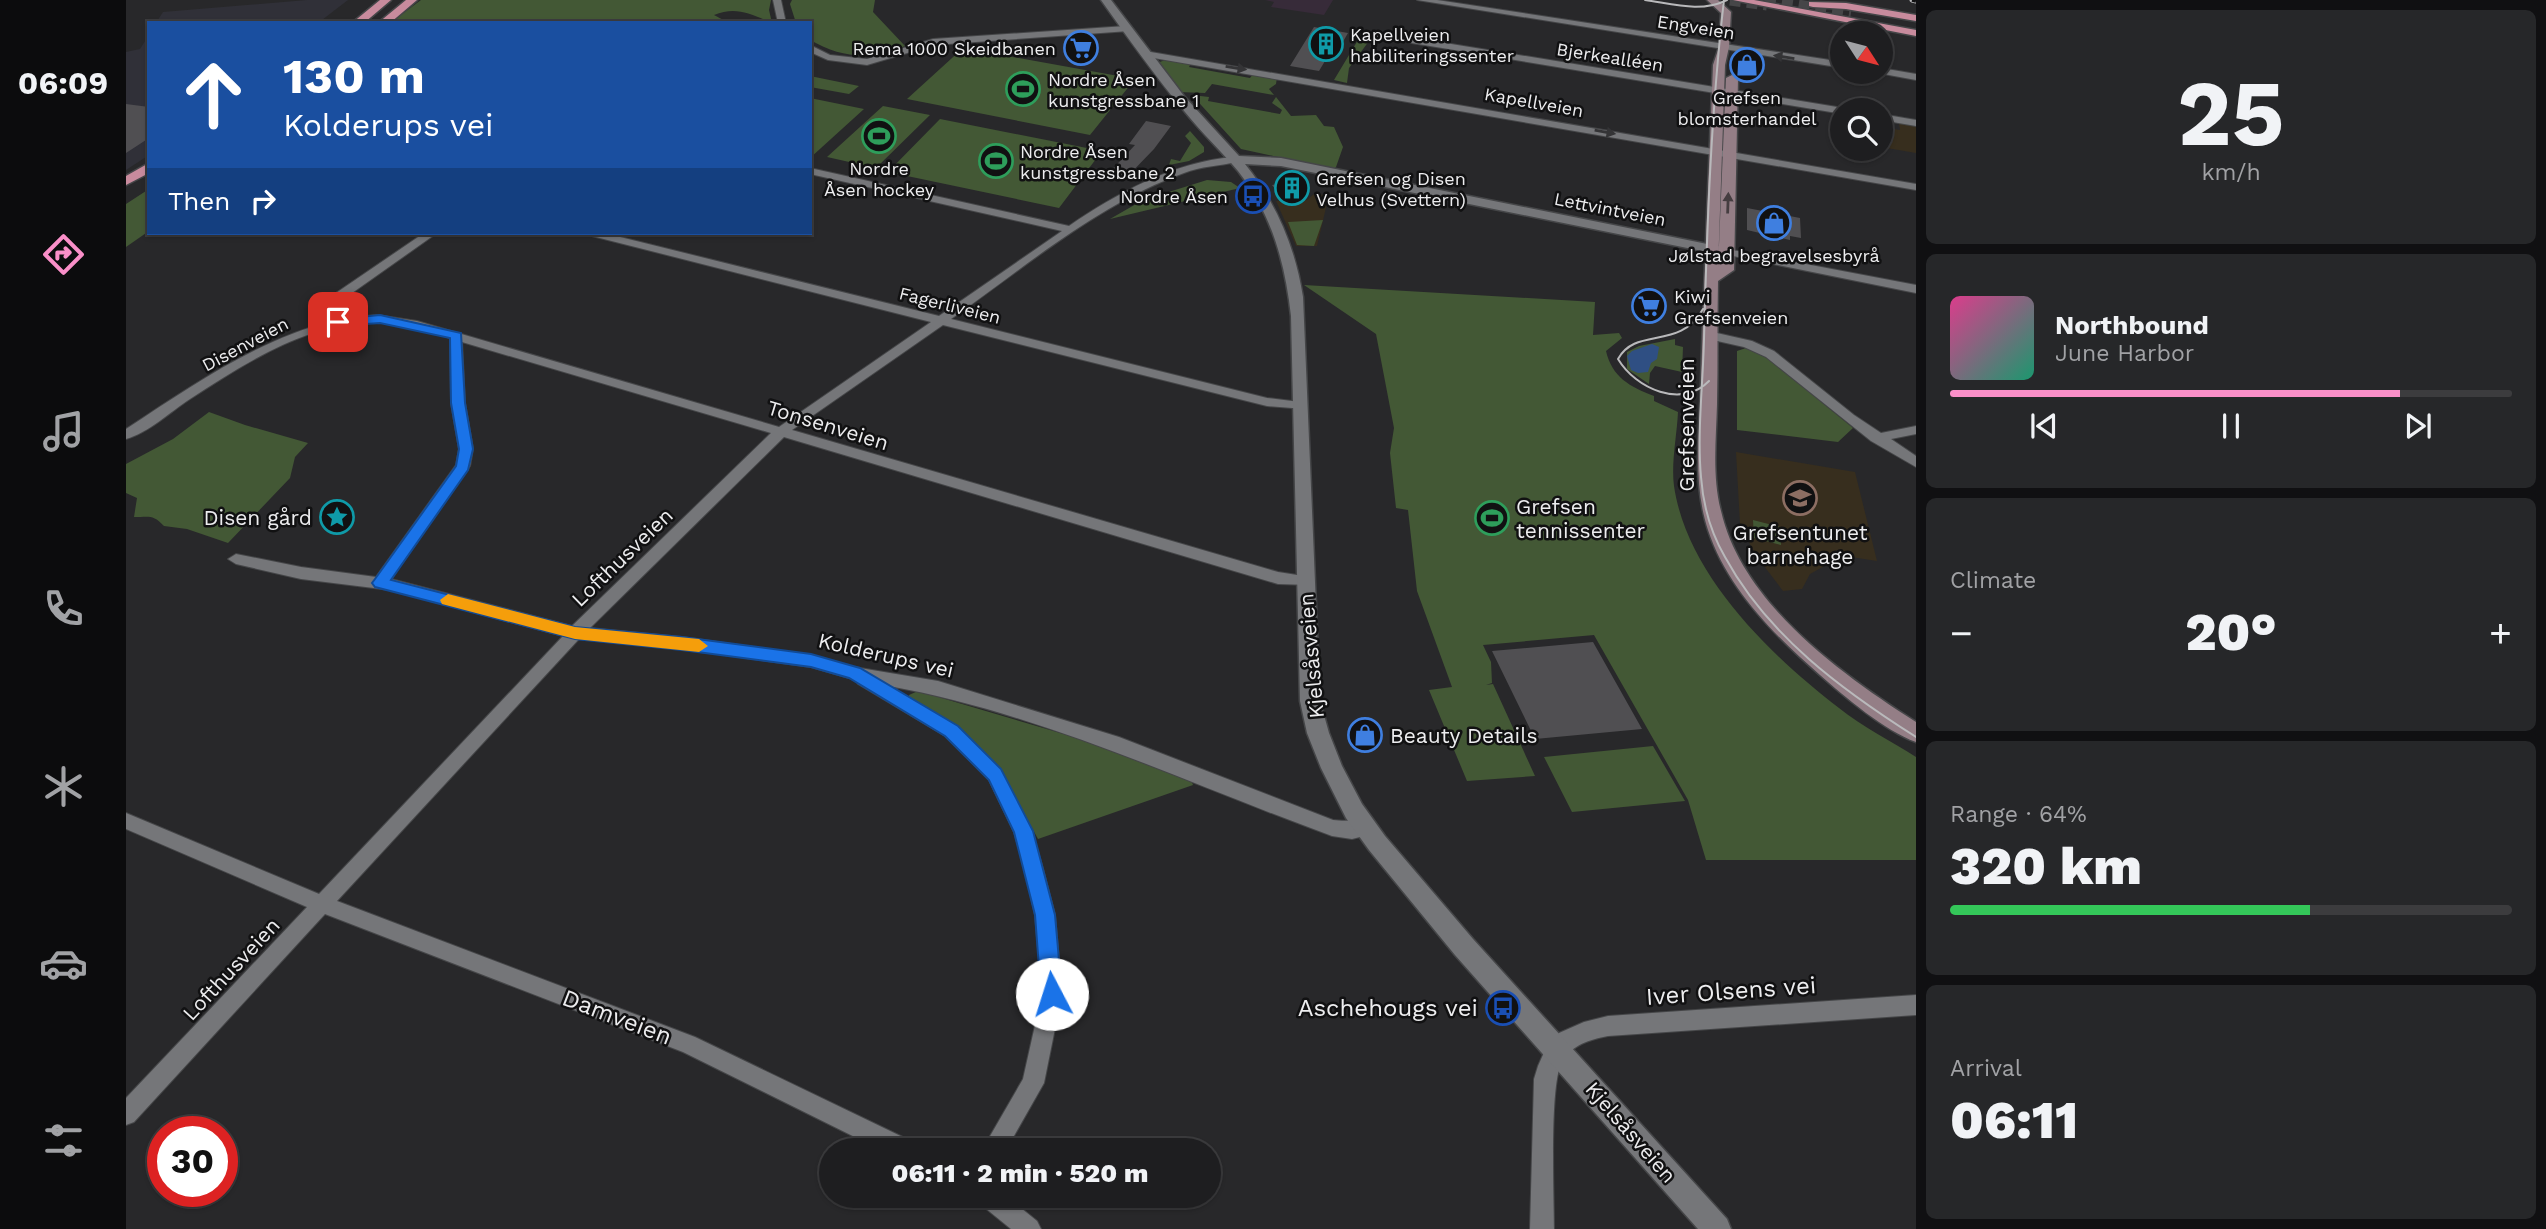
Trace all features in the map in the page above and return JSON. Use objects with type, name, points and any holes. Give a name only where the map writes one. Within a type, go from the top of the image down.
[{"type":"highway","points":[[360,21],[386,0]]},
{"type":"highway","points":[[386,21],[412,0]]},
{"type":"highway","points":[[1739,0],[1916,28]]},
{"type":"highway","points":[[1768,0],[1846,6],[1916,18]]},
{"type":"highway","points":[[1851,15],[1916,28]]},
{"type":"highway","points":[[126,181],[147,168]]},
{"type":"highway","points":[[126,195],[147,182]]},
{"type":"main road","points":[[1712,0],[1726,12],[1739,0]]},
{"type":"main road","name":"Grefsenveien","points":[[1726,12],[1724,47],[1732,64],[1715,152],[1709,281],[1706,490],[1713,519],[1726,551],[1766,609],[1800,644],[1861,696],[1916,733]]},
{"type":"main road","name":"Grefsenveien","points":[[1709,281],[1727,270],[1730,154],[1725,91]]},
{"type":"street","points":[[778,0],[782,21]]},
{"type":"street","name":"Kjelsåsveien","points":[[1106,0],[1144,54],[1238,164],[1268,207],[1290,261],[1297,303],[1308,674],[1313,718],[1323,750],[1336,778],[1366,828],[1444,923],[1717,1229]]},
{"type":"street","name":"Engveien","points":[[1421,0],[1830,63]]},
{"type":"street","points":[[812,49],[828,57],[867,62],[933,42],[1126,29]]},
{"type":"street","name":"Bjerkealléen","points":[[1372,34],[1830,109]]},
{"type":"street","name":"Kapellveien","points":[[1144,54],[1916,187]]},
{"type":"street","points":[[1894,73],[1916,77]]},
{"type":"street","points":[[1893,119],[1916,123]]},
{"type":"street","name":"Lettvintveien","points":[[1238,164],[1297,167],[1916,289]]},
{"type":"street","name":"Lofthusveien","points":[[126,1114],[575,633],[781,432],[1105,206],[1163,180],[1238,164]]},
{"type":"street","points":[[812,171],[1071,230]]},
{"type":"street","points":[[338,322],[334,307],[340,296],[428,235]]},
{"type":"street","name":"Fagerliveien","points":[[600,235],[1267,402],[1300,405]]},
{"type":"street","name":"Tonsenveien","points":[[338,322],[380,319],[456,336],[1278,578],[1305,582]]},
{"type":"street","name":"Disenveien","points":[[126,435],[258,353],[299,334],[338,322]]},
{"type":"street","points":[[1708,335],[1748,344],[1770,354],[1876,438],[1916,462]]},
{"type":"street","points":[[380,583],[463,466],[466,449],[458,403],[456,336]]},
{"type":"street","points":[[1876,438],[1916,430]]},
{"type":"street","name":"Kolderups vei","points":[[236,559],[301,573],[380,583],[575,633],[682,643],[811,661],[854,673],[939,688],[1098,737],[1236,788],[1332,828],[1352,831],[1366,828]]},
{"type":"street","points":[[854,673],[951,731],[995,775],[1023,831],[1045,915],[1052,994],[1033,1083],[1000,1138]]},
{"type":"street","name":"Damveien","points":[[126,821],[321,904],[688,1044],[880,1138]]},
{"type":"street","name":"Iver Olsens vei","points":[[1557,1049],[1568,1038],[1582,1031],[1608,1026],[1916,1006]]},
{"type":"street","points":[[1542,1229],[1545,1079],[1549,1062],[1557,1049]]},
{"type":"street","points":[[1003,1208],[1029,1229]]},
{"type":"shaded area","points":[[307,0],[348,0],[321,21],[157,21],[163,12]]},
{"type":"shaded area","points":[[1265,0],[1333,0],[1324,15],[1271,7],[1274,2]]},
{"type":"shaded area","points":[[147,38],[147,156],[126,170],[126,52],[140,49]]},
{"type":"shaded area","points":[[1899,123],[1916,126],[1916,153],[1893,149],[1893,129],[1900,130]]},
{"type":"shaded area","points":[[1314,194],[1324,195],[1328,199],[1317,246],[1296,246],[1276,201],[1307,200]]},
{"type":"shaded area","name":"Grefsentunet barnehage","points":[[1736,452],[1855,472],[1877,561],[1851,557],[1852,562],[1828,564],[1810,574],[1802,589],[1783,591],[1755,554],[1740,524]]},
{"type":"green space","points":[[421,0],[771,0],[769,10],[772,21],[729,11],[714,15],[725,21],[393,21]]},
{"type":"green space","points":[[792,0],[875,0],[873,12],[905,46],[868,55],[834,51],[812,41],[812,21],[795,21],[790,4]]},
{"type":"green space","points":[[1361,35],[1372,37],[1349,68],[1347,83],[1334,80]]},
{"type":"green space","name":"Nordre Åsen kunstgressbane 1","points":[[963,48],[1135,79],[1090,135],[907,99]]},
{"type":"green space","points":[[1168,59],[1191,63],[1189,67],[1250,78],[1253,74],[1277,77],[1276,84],[1269,89],[1274,95],[1212,84],[1205,93],[1178,92],[1157,63]]},
{"type":"green space","points":[[812,76],[859,86],[849,94],[812,87]]},
{"type":"green space","points":[[1192,95],[1209,97],[1208,101],[1280,114],[1282,110],[1272,103],[1276,97],[1291,116],[1316,115],[1324,126],[1334,127],[1343,147],[1336,167],[1334,169],[1241,149]]},
{"type":"green space","points":[[812,98],[864,109],[812,156]]},
{"type":"green space","name":"Nordre Åsen hockey","points":[[883,106],[930,115],[876,168],[827,157]]},
{"type":"green space","name":"Nordre Åsen kunstgressbane 2","points":[[940,119],[1102,151],[1059,208],[888,172]]},
{"type":"green space","points":[[1190,131],[1204,147],[1204,152],[1189,161],[1169,165],[1171,159],[1180,161],[1191,143],[1185,136]]},
{"type":"green space","points":[[1207,180],[1231,182],[1240,188],[1110,219],[1143,200]]},
{"type":"green space","points":[[147,190],[147,232],[126,247],[126,204]]},
{"type":"green space","points":[[1323,220],[1314,246],[1297,245],[1288,222]]},
{"type":"green space","points":[[1304,285],[1595,302],[1593,335],[1619,333],[1622,338],[1606,351],[1617,374],[1630,385],[1654,396],[1654,401],[1678,412],[1674,486],[1682,519],[1714,582],[1736,611],[1786,664],[1839,708],[1916,757],[1916,860],[1706,860],[1688,800],[1594,635],[1483,645],[1491,662],[1492,683],[1486,685],[1493,684],[1535,776],[1467,781],[1429,690],[1452,687],[1417,591],[1408,510],[1396,508],[1390,453],[1394,428],[1376,334]]},
{"type":"green space","points":[[1675,339],[1675,345],[1683,347],[1682,372],[1655,366],[1650,373],[1649,384],[1627,369],[1627,352],[1639,346]]},
{"type":"green space","points":[[1746,348],[1765,356],[1853,428],[1838,442],[1737,430],[1737,351]]},
{"type":"green space","points":[[209,412],[308,443],[295,457],[290,478],[228,543],[187,529],[164,526],[150,517],[134,517],[137,498],[126,493],[126,464],[173,439]]},
{"type":"green space","points":[[1753,520],[1780,527],[1781,545],[1754,538]]},
{"type":"green space","points":[[918,691],[1074,737],[1190,777],[1193,785],[1038,839],[1004,777],[909,698],[909,695]]},
{"type":"green space","points":[[1653,746],[1685,801],[1572,812],[1544,757]]},
{"type":"water","points":[[1652,344],[1659,347],[1657,359],[1651,363],[1648,372],[1638,373],[1631,370],[1627,356],[1632,351]]},
{"type":"building","name":"Kapellveien habiliteringssenter","points":[[1314,27],[1348,33],[1333,59],[1325,61],[1319,71],[1290,66]]},
{"type":"building","points":[[126,104],[147,107],[147,139],[126,153]]},
{"type":"building","points":[[1146,121],[1171,126],[1154,149],[1125,179],[1108,174],[1135,145],[1129,144]]},
{"type":"building","name":"Grefsen og Disen Velhus (Svettern)","points":[[1294,181],[1307,197],[1284,200],[1272,185]]},
{"type":"building","name":"Jølstad begravelsesbyrå","points":[[1747,208],[1800,218],[1801,238],[1790,236],[1790,240],[1747,230]]},
{"type":"building","points":[[1593,642],[1642,729],[1535,739],[1492,651]]},
{"type":"tunnel","points":[[1730,0],[1767,5]]},
{"type":"tunnel","points":[[1765,0],[1851,13]]},
{"type":"tram line","points":[[1645,0],[1697,7],[1724,1]]},
{"type":"tram line","points":[[1702,386],[1710,169],[1724,1]]},
{"type":"tram line","points":[[1702,386],[1686,394],[1660,392],[1636,379],[1618,359],[1626,349],[1636,343],[1683,330],[1703,309]]},
{"type":"tram line","points":[[1702,386],[1709,381]]},
{"type":"tram line","points":[[1702,386],[1701,477],[1706,508],[1720,548],[1743,585],[1785,636],[1834,680],[1916,737]]},
{"type":"railway","points":[[1912,0],[1916,1]]},
{"type":"slow traffic","points":[[448,600],[575,633],[699,646]]},
{"type":"place","name":"Kapellveien habiliteringssenter","points":[[1326,44]]},
{"type":"place","name":"Rema 1000 Skeidbanen","points":[[1081,48]]},
{"type":"place","name":"Grefsen blomsterhandel","points":[[1747,65]]},
{"type":"place","name":"Nordre Åsen kunstgressbane 1","points":[[1023,89]]},
{"type":"place","name":"Nordre Åsen hockey","points":[[879,136]]},
{"type":"place","name":"Nordre Åsen kunstgressbane 2","points":[[996,161]]},
{"type":"place","name":"Grefsen og Disen Velhus (Svettern)","points":[[1292,188]]},
{"type":"place","name":"Nordre Åsen","points":[[1253,196]]},
{"type":"place","name":"Jølstad begravelsesbyrå","points":[[1774,223]]},
{"type":"place","name":"Kiwi Grefsenveien","points":[[1649,306]]},
{"type":"place","name":"Grefsentunet barnehage","points":[[1800,498]]},
{"type":"place","name":"Disen gård","points":[[337,517]]},
{"type":"place","name":"Grefsen tennissenter","points":[[1492,518]]},
{"type":"place","name":"Beauty Details","points":[[1365,735]]},
{"type":"place","name":"Aschehougs vei","points":[[1503,1008]]},
{"type":"route","points":[[338,322],[380,319],[456,336],[458,403],[466,449],[463,466],[380,583],[575,633],[682,643],[811,661],[854,673],[951,731],[995,775],[1023,831],[1045,915],[1052,994]]}]
